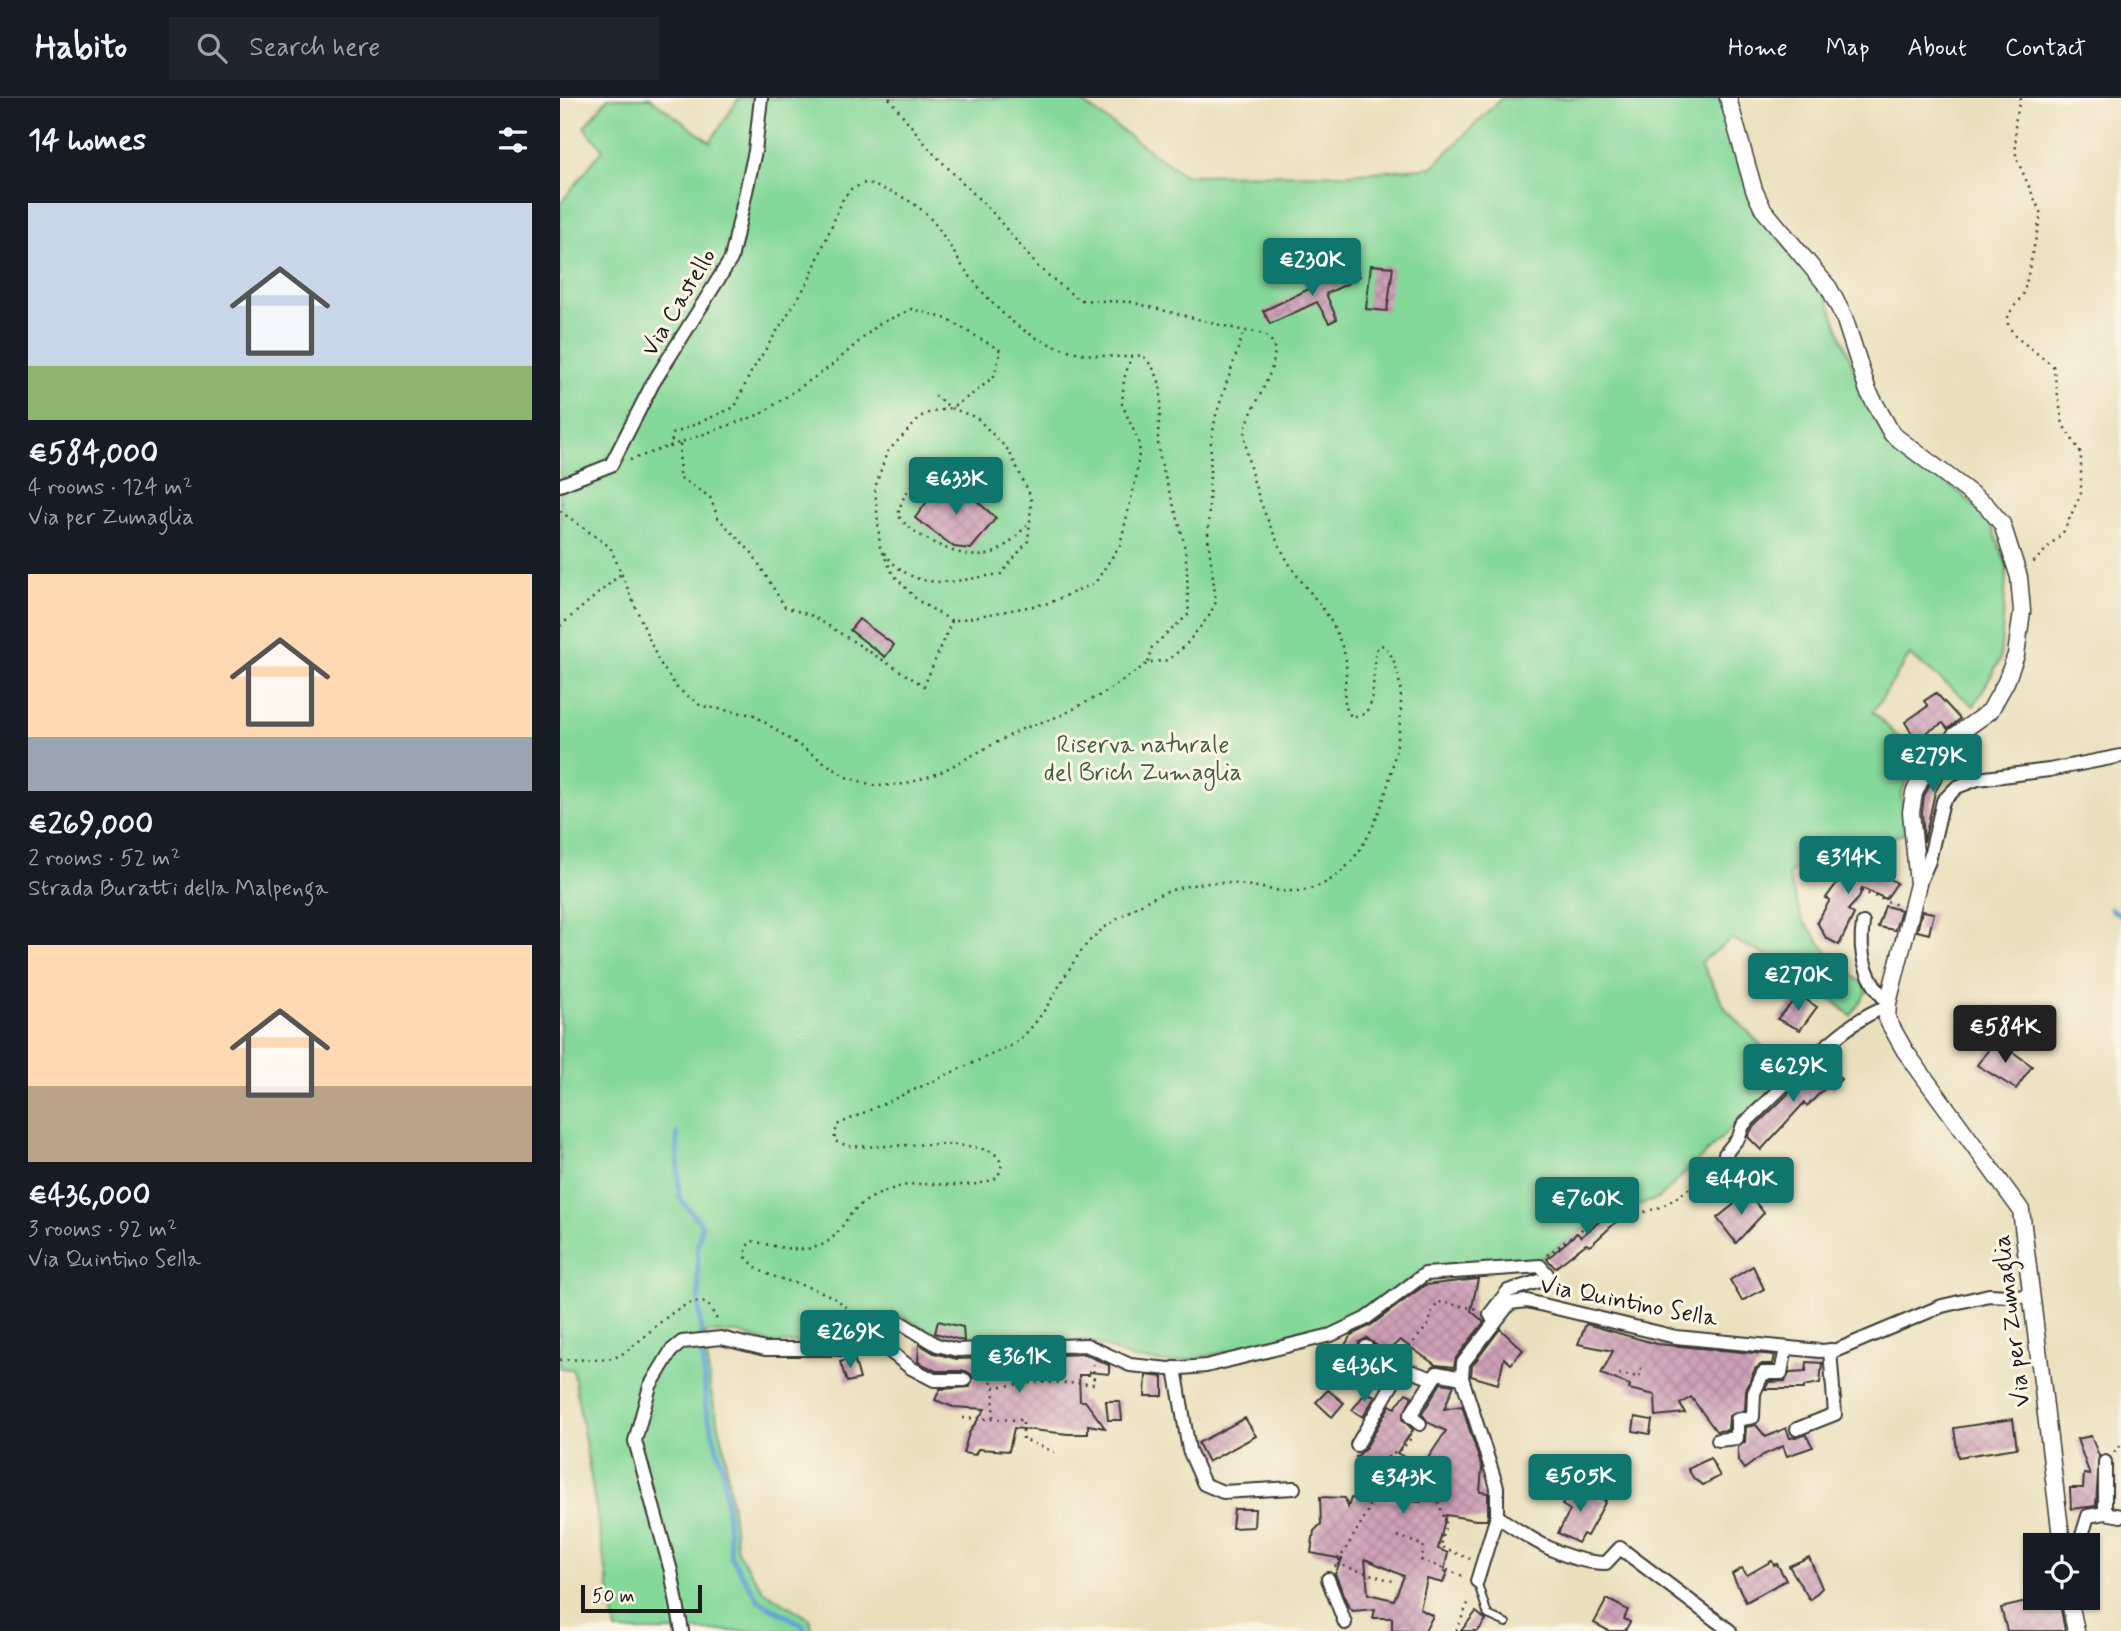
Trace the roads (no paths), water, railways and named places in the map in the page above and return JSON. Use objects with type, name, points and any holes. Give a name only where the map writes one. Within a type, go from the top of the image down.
[{"type":"street","name":"Via Castello","points":[[560,485],[611,465],[653,383],[731,259],[755,151],[761,98]]},
{"type":"street","points":[[1728,98],[1758,199],[1779,230],[1829,288],[1843,317],[1868,391],[1892,433],[1986,505],[2002,524],[2020,577],[2022,611],[2018,644],[2006,682],[1990,711],[1955,736],[1926,768],[1914,793],[1911,812],[1917,886]]},
{"type":"street","points":[[1887,1005],[1917,886],[1929,862],[1943,801],[1957,787],[1978,779],[2049,770],[2121,756]]},
{"type":"street","points":[[1863,923],[1859,950],[1878,992],[1887,1005]]},
{"type":"street","points":[[1725,1154],[1739,1137],[1743,1125],[1799,1072],[1852,1027],[1876,1009],[1887,1005]]},
{"type":"street","name":"Via per Zumaglia","points":[[1887,1005],[1887,1019],[1905,1051],[2021,1210],[2060,1533]]},
{"type":"street","points":[[682,1631],[671,1571],[635,1441],[650,1387],[671,1351],[682,1342],[725,1339],[765,1349],[859,1349],[878,1342],[898,1321],[937,1345],[957,1350],[1058,1345],[1093,1348],[1130,1365],[1175,1368],[1206,1366],[1331,1335],[1365,1319],[1425,1273],[1540,1266],[1547,1273],[1543,1280],[1508,1292],[1492,1317]]},
{"type":"street","name":"Via Quintino Sella","points":[[1462,1378],[1463,1363],[1492,1317],[1510,1303],[1527,1301],[1676,1337],[1830,1350],[1942,1306],[1989,1295],[2030,1297]]},
{"type":"street","points":[[878,1342],[911,1368],[934,1380],[965,1380]]},
{"type":"street","points":[[1366,1347],[1394,1372],[1413,1372],[1433,1379]]},
{"type":"street","points":[[1718,1440],[1737,1438],[1737,1420],[1753,1416],[1754,1393],[1763,1373],[1781,1373],[1786,1348]]},
{"type":"street","points":[[1797,1429],[1835,1414],[1830,1350]]},
{"type":"street","points":[[1175,1368],[1189,1450],[1204,1484],[1223,1492],[1294,1488]]},
{"type":"street","points":[[1357,1445],[1394,1372]]},
{"type":"street","points":[[1420,1424],[1410,1416],[1437,1373],[1462,1378],[1497,1487],[1497,1516],[1477,1581]]},
{"type":"street","points":[[2105,1462],[2105,1513]]},
{"type":"street","points":[[2083,1533],[2088,1516],[2105,1513],[2121,1517]]},
{"type":"street","points":[[1497,1516],[1528,1538],[1590,1563],[1606,1563],[1620,1548],[1725,1630]]},
{"type":"street","points":[[1328,1578],[1345,1623]]},
{"type":"street","points":[[2072,1610],[2076,1631]]},
{"type":"lane","points":[[1477,1581],[1488,1615],[1506,1623]]},
{"type":"waterway","points":[[2111,909],[2121,915]]},
{"type":"waterway","points":[[677,1134],[679,1197],[702,1225],[697,1250],[699,1299]]},
{"type":"waterway","points":[[699,1304],[706,1409],[723,1469],[731,1557],[759,1601],[803,1625],[804,1631]]},
{"type":"park label","name":"Riserva naturale del Brich Zumaglia","points":[[1143,758]]}]
